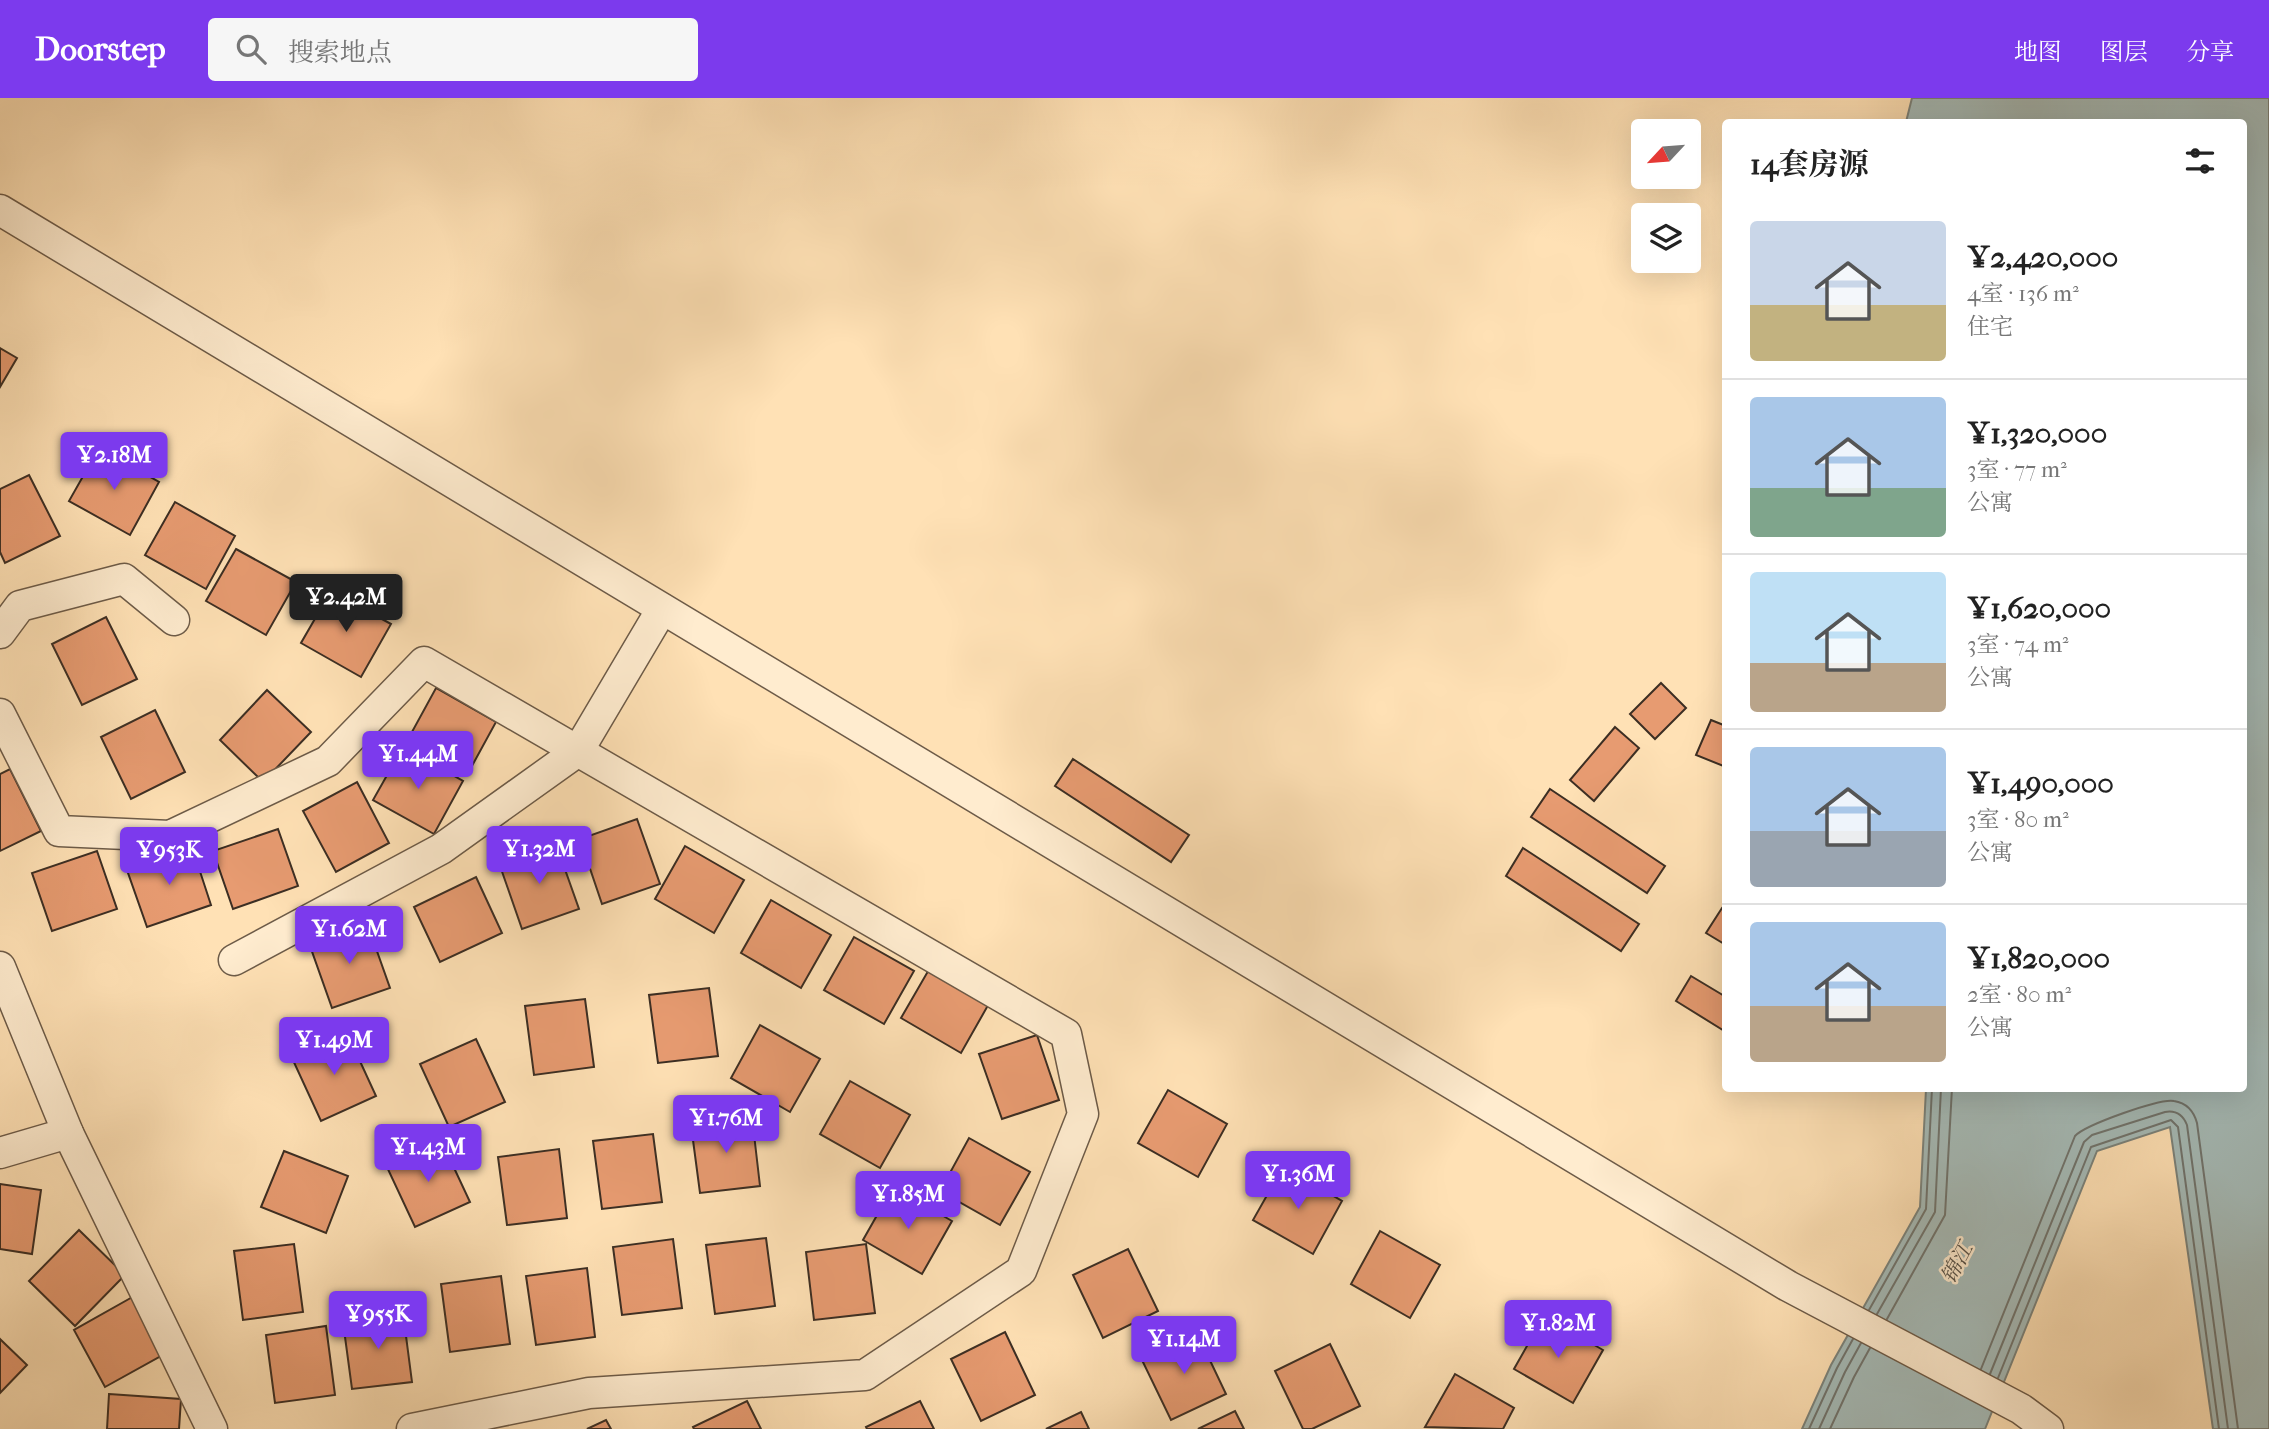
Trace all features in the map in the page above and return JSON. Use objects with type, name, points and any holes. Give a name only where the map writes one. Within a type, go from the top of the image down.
[{"type":"street","points":[[0,210],[1788,1286],[2021,1409],[2048,1429]]},
{"type":"street","points":[[0,633],[20,606],[124,579],[174,620]]},
{"type":"street","points":[[234,960],[441,849],[578,751],[662,609]]},
{"type":"street","points":[[0,714],[60,831],[170,836],[328,761],[425,662],[1066,1034],[1083,1114],[1021,1271],[865,1375],[589,1393],[412,1429]]},
{"type":"street","points":[[0,968],[68,1133],[212,1429]]},
{"type":"street","points":[[0,1153],[68,1133]]},
{"type":"water","name":"锦江","points":[[1912,98],[2269,98],[2269,1429],[2213,1429],[2170,1127],[2097,1151],[1985,1429],[1802,1429],[1831,1365],[1920,1207],[1926,1092],[2247,1092],[2247,119],[1907,119]]},
{"type":"building","points":[[0,348],[17,358],[0,387]]},
{"type":"building","points":[[99,448],[159,482],[130,535],[69,501]]},
{"type":"building","points":[[29,475],[60,536],[5,563],[0,552],[0,489]]},
{"type":"building","points":[[175,502],[235,536],[206,589],[145,555]]},
{"type":"building","points":[[236,549],[296,582],[266,635],[206,601]]},
{"type":"building","points":[[331,591],[391,624],[361,677],[301,643]]},
{"type":"building","points":[[106,617],[137,679],[82,705],[52,644]]},
{"type":"building","points":[[1661,683],[1686,708],[1655,739],[1630,714]]},
{"type":"building","points":[[436,688],[496,722],[467,775],[407,741]]},
{"type":"building","points":[[267,690],[311,732],[263,782],[220,740]]},
{"type":"building","points":[[155,710],[185,772],[131,799],[101,737]]},
{"type":"building","points":[[1711,720],[1722,724],[1722,765],[1696,755]]},
{"type":"building","points":[[1615,727],[1639,748],[1594,801],[1570,780]]},
{"type":"building","points":[[403,747],[463,781],[434,834],[373,800]]},
{"type":"building","points":[[1073,759],[1189,835],[1171,862],[1055,786]]},
{"type":"building","points":[[10,769],[41,831],[0,851],[0,774]]},
{"type":"building","points":[[357,782],[389,843],[336,872],[303,811]]},
{"type":"building","points":[[1550,789],[1665,866],[1647,893],[1531,817]]},
{"type":"building","points":[[637,819],[660,884],[602,904],[580,839]]},
{"type":"building","points":[[278,829],[298,886],[233,909],[213,851]]},
{"type":"building","points":[[556,844],[579,909],[522,929],[499,863]]},
{"type":"building","points":[[685,846],[744,880],[714,933],[655,899]]},
{"type":"building","points":[[192,847],[211,905],[147,927],[127,870]]},
{"type":"building","points":[[1523,848],[1639,924],[1621,951],[1506,876]]},
{"type":"building","points":[[97,851],[117,909],[52,931],[32,873]]},
{"type":"building","points":[[476,877],[502,933],[440,962],[414,907]]},
{"type":"building","points":[[771,900],[831,935],[801,988],[741,953]]},
{"type":"building","points":[[1722,908],[1722,943],[1706,933]]},
{"type":"building","points":[[367,923],[390,988],[332,1008],[309,943]]},
{"type":"building","points":[[854,937],[914,971],[884,1024],[824,990]]},
{"type":"building","points":[[931,966],[991,1000],[961,1053],[901,1018]]},
{"type":"building","points":[[1691,976],[1722,995],[1722,1030],[1676,1001]]},
{"type":"building","points":[[709,988],[718,1056],[658,1063],[649,995]]},
{"type":"building","points":[[585,999],[594,1067],[534,1075],[525,1006]]},
{"type":"building","points":[[760,1025],[820,1059],[790,1112],[731,1078]]},
{"type":"building","points":[[347,1033],[376,1096],[321,1121],[292,1058]]},
{"type":"building","points":[[1037,1035],[1059,1100],[1002,1119],[979,1054]]},
{"type":"building","points":[[476,1039],[505,1102],[449,1127],[420,1064]]},
{"type":"building","points":[[850,1081],[910,1115],[880,1168],[820,1134]]},
{"type":"building","points":[[1168,1090],[1227,1124],[1198,1177],[1138,1143]]},
{"type":"building","points":[[752,1117],[760,1186],[700,1193],[691,1125]]},
{"type":"building","points":[[653,1134],[662,1202],[602,1209],[593,1141]]},
{"type":"building","points":[[969,1138],[1030,1172],[1000,1225],[940,1191]]},
{"type":"building","points":[[441,1140],[470,1202],[415,1227],[386,1165]]},
{"type":"building","points":[[559,1149],[567,1218],[507,1225],[498,1157]]},
{"type":"building","points":[[284,1151],[348,1176],[326,1233],[261,1207]]},
{"type":"building","points":[[1283,1167],[1342,1201],[1313,1254],[1253,1220]]},
{"type":"building","points":[[0,1184],[41,1190],[32,1254],[0,1249]]},
{"type":"building","points":[[893,1187],[952,1221],[922,1274],[863,1240]]},
{"type":"building","points":[[79,1230],[125,1275],[75,1326],[29,1281]]},
{"type":"building","points":[[1380,1231],[1440,1265],[1410,1318],[1351,1284]]},
{"type":"building","points":[[766,1238],[775,1306],[715,1314],[706,1245]]},
{"type":"building","points":[[673,1239],[682,1308],[622,1315],[613,1247]]},
{"type":"building","points":[[294,1244],[303,1312],[243,1320],[234,1251]]},
{"type":"building","points":[[866,1244],[875,1313],[814,1320],[806,1252]]},
{"type":"building","points":[[1128,1249],[1158,1311],[1103,1338],[1073,1275]]},
{"type":"building","points":[[587,1268],[595,1337],[536,1345],[526,1276]]},
{"type":"building","points":[[501,1276],[510,1344],[450,1352],[441,1284]]},
{"type":"building","points":[[136,1295],[168,1352],[105,1387],[74,1330]]},
{"type":"building","points":[[403,1313],[412,1382],[352,1389],[343,1322]]},
{"type":"building","points":[[1544,1316],[1603,1350],[1573,1403],[1514,1369]]},
{"type":"building","points":[[326,1326],[335,1395],[275,1403],[266,1335]]},
{"type":"building","points":[[1196,1331],[1226,1394],[1171,1420],[1141,1358]]},
{"type":"building","points":[[1005,1332],[1035,1395],[981,1421],[951,1359]]},
{"type":"building","points":[[0,1339],[27,1365],[0,1393]]},
{"type":"building","points":[[1330,1344],[1360,1406],[1312,1429],[1303,1429],[1275,1371]]},
{"type":"building","points":[[1455,1374],[1514,1408],[1503,1429],[1425,1427]]},
{"type":"building","points":[[109,1394],[181,1399],[179,1429],[107,1429]]},
{"type":"building","points":[[747,1401],[761,1429],[694,1429],[693,1427]]},
{"type":"building","points":[[920,1401],[934,1429],[867,1429],[866,1427]]},
{"type":"building","points":[[1235,1411],[1244,1429],[1198,1429]]},
{"type":"building","points":[[1081,1412],[1089,1429],[1046,1429]]},
{"type":"building","points":[[606,1420],[611,1429],[587,1429]]}]
